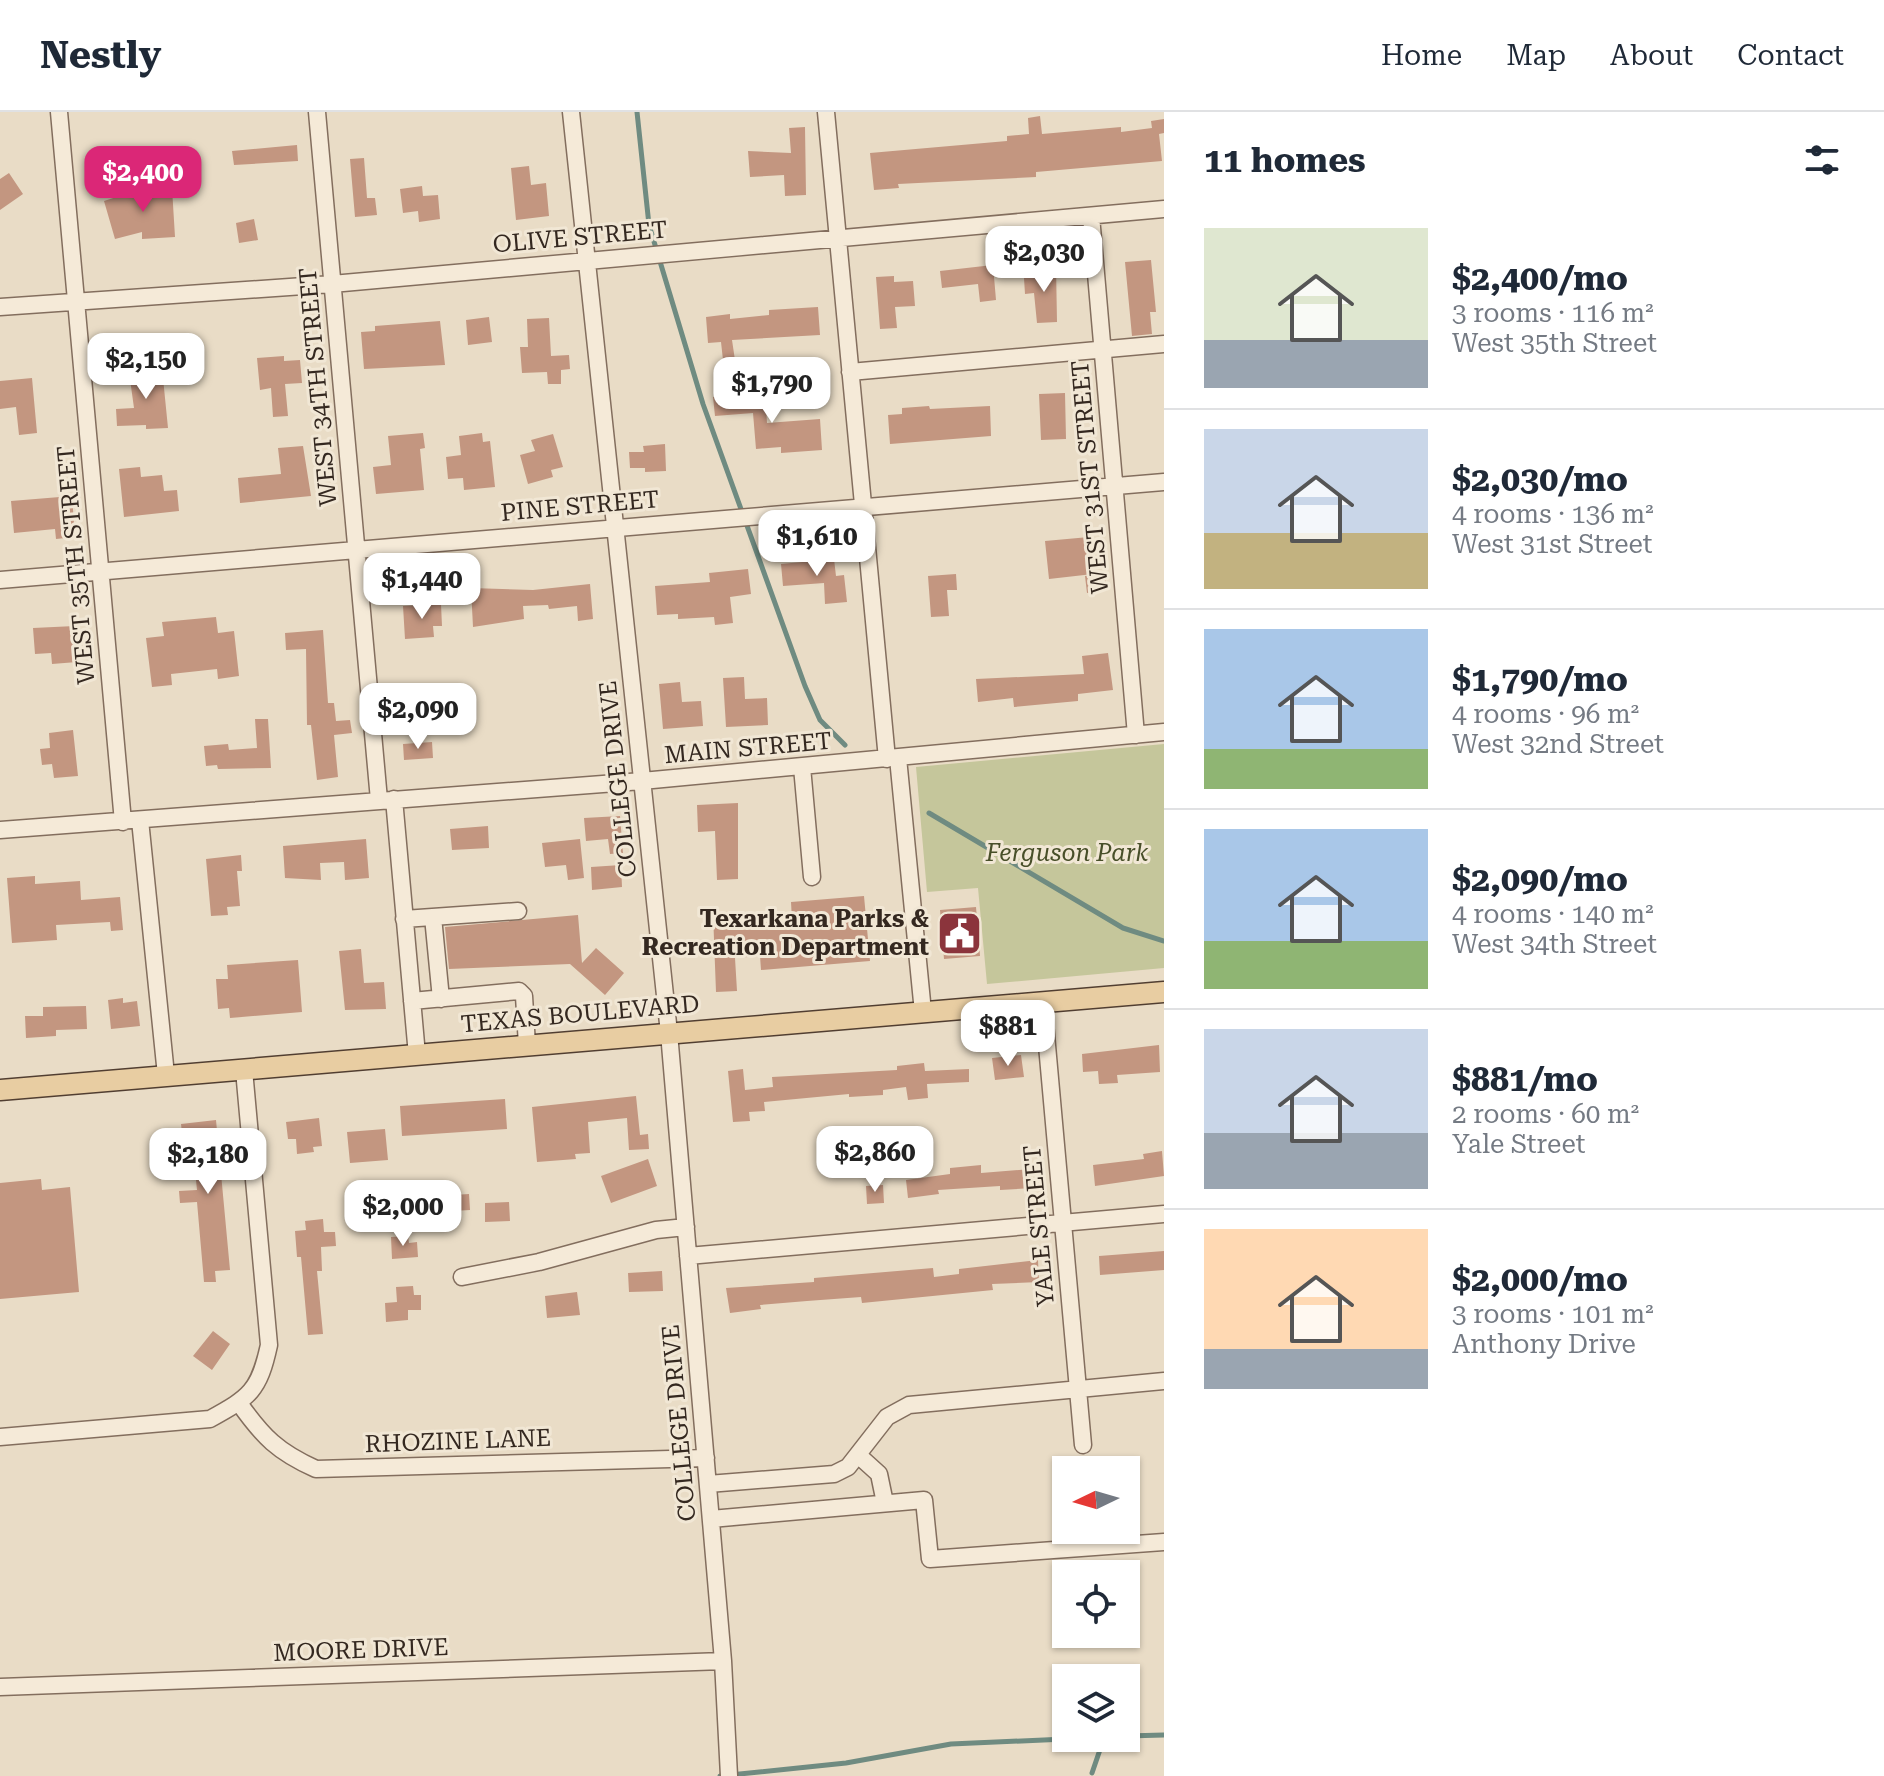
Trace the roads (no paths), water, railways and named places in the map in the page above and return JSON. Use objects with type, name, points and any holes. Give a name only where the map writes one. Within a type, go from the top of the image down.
[{"type":"main road","name":"TEXAS BOULEVARD","points":[[0,1090],[1164,992]]},
{"type":"street","name":"WEST 35TH STREET","points":[[59,112],[101,572],[166,1075]]},
{"type":"street","name":"WEST 34TH STREET","points":[[317,112],[357,551],[386,800],[404,919],[417,1055]]},
{"type":"street","name":"COLLEGE DRIVE","points":[[571,112],[669,1033],[723,1661],[729,1770]]},
{"type":"street","points":[[826,112],[863,506],[923,1012]]},
{"type":"street","name":"OLIVE STREET","points":[[0,307],[332,284],[1164,209]]},
{"type":"street","name":"WEST 31ST STREET","points":[[1091,216],[1136,735]]},
{"type":"street","points":[[850,372],[1164,344]]},
{"type":"street","name":"PINE STREET","points":[[0,580],[1164,482]]},
{"type":"street","name":"MAIN STREET","points":[[0,830],[642,781],[1164,732]]},
{"type":"street","points":[[802,767],[812,877]]},
{"type":"street","points":[[404,919],[518,911]]},
{"type":"street","points":[[433,917],[441,999]]},
{"type":"street","points":[[412,1001],[519,991],[524,996],[527,1045]]},
{"type":"street","name":"YALE STREET","points":[[1043,1001],[1083,1445]]},
{"type":"street","points":[[0,1437],[210,1419],[239,1403],[261,1380],[269,1345],[244,1070]]},
{"type":"street","points":[[688,1256],[1164,1214]]},
{"type":"street","points":[[462,1277],[539,1262],[656,1230],[686,1227]]},
{"type":"street","points":[[708,1484],[834,1474],[848,1467],[887,1417],[909,1405],[1164,1381]]},
{"type":"street","name":"RHOZINE LANE","points":[[239,1403],[263,1436],[286,1456],[316,1469],[706,1458]]},
{"type":"street","points":[[858,1455],[879,1474],[885,1503]]},
{"type":"street","points":[[711,1519],[924,1500],[930,1559],[1164,1542]]},
{"type":"street","name":"MOORE DRIVE","points":[[0,1687],[723,1661]]},
{"type":"waterway","points":[[637,112],[649,225],[703,404],[805,686],[820,720],[845,745]]},
{"type":"waterway","points":[[929,813],[1123,928],[1164,941]]},
{"type":"waterway","points":[[1140,1736],[1164,1735]]},
{"type":"waterway","points":[[720,1776],[846,1763],[951,1744],[1052,1740]]},
{"type":"waterway","points":[[1092,1773],[1099,1752]]},
{"type":"place","name":"Texarkana Parks & Recreation Department","points":[[960,933]]},
{"type":"park label","name":"Ferguson Park","points":[[1067,853]]}]
